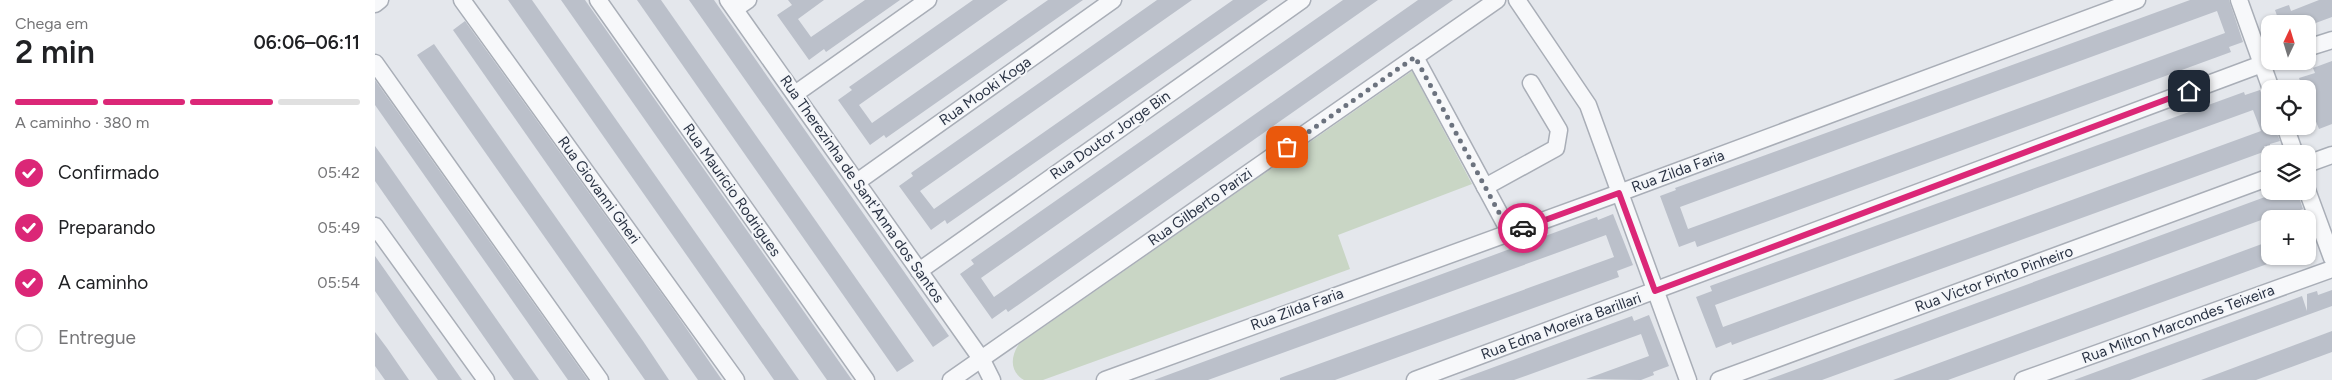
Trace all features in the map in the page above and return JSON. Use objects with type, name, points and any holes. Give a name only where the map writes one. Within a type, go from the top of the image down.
[{"type":"street","points":[[375,4],[380,0]]},
{"type":"street","name":"Rua Giovanni Gheri","points":[[462,0],[736,380]]},
{"type":"street","name":"Rua Maurício Rodrigues","points":[[598,0],[866,380]]},
{"type":"street","points":[[795,94],[928,0]]},
{"type":"street","name":"Rua Mooki Koga","points":[[857,182],[1113,0]]},
{"type":"street","name":"Rua Doutor Jorge Bin","points":[[919,271],[1302,0]]},
{"type":"street","name":"Rua Gilberto Parizi","points":[[951,380],[1497,0]]},
{"type":"street","points":[[1517,0],[1588,105],[1688,380]]},
{"type":"street","name":"Rua Zilda Faria","points":[[1105,380],[1619,193],[2137,0]]},
{"type":"street","points":[[2239,0],[2261,51]]},
{"type":"street","name":"Rua Therezinha de Sant'Anna dos Santos","points":[[737,3],[795,94],[982,360],[992,380]]},
{"type":"street","points":[[2316,45],[2332,40]]},
{"type":"street","points":[[1415,57],[1510,233]]},
{"type":"street","points":[[375,63],[600,380]]},
{"type":"street","name":"Rua Edna Moreira Barillari","points":[[1415,380],[2261,64]]},
{"type":"street","points":[[1485,187],[1556,148],[1559,130],[1531,83]]},
{"type":"street","points":[[2316,161],[2332,155]]},
{"type":"street","name":"Rua Victor Pinto Pinheiro","points":[[1719,380],[2261,180]]},
{"type":"street","points":[[2311,200],[2332,258]]},
{"type":"street","points":[[375,226],[486,380]]},
{"type":"street","name":"Rua Milton Marcondes Teixeira","points":[[2023,380],[2332,269]]},
{"type":"green space","points":[[1412,71],[1472,184],[1338,235],[1350,269],[1043,380],[1024,380],[1019,377],[1014,369],[1013,359],[1019,344]]},
{"type":"building","points":[[508,0],[532,0],[799,380],[774,380]]},
{"type":"building","points":[[561,0],[585,0],[852,380],[827,380]]},
{"type":"building","points":[[637,0],[661,0],[914,361],[897,372]]},
{"type":"building","points":[[689,0],[714,0],[949,336],[933,347]]},
{"type":"building","points":[[788,0],[824,0],[798,19],[811,37],[865,0],[900,0],[826,52],[824,49],[809,60],[777,15],[792,5]]},
{"type":"building","points":[[973,0],[1008,0],[859,105],[872,123],[1048,0],[1083,0],[886,138],[884,135],[870,145],[838,100],[852,90],[849,87]]},
{"type":"building","points":[[1157,0],[1192,0],[920,191],[934,209],[1233,0],[1268,0],[947,224],[945,220],[931,230],[899,186],[913,176],[911,173]]},
{"type":"building","points":[[1343,0],[1378,0],[981,278],[994,297],[1418,0],[1453,0],[1008,312],[1006,309],[992,319],[960,274],[974,264],[971,260]]},
{"type":"building","points":[[2190,0],[2229,0],[2243,42],[2229,47],[2231,52],[1697,247],[1695,241],[1679,247],[1660,196],[1676,190],[1675,188]],"holes":[[[2217,11],[2225,33],[1688,229],[1680,207]]]},
{"type":"building","points":[[2319,0],[2332,0],[2332,17],[2316,23],[2316,15],[2277,15],[2275,10],[2289,5],[2291,11]]},
{"type":"building","points":[[465,21],[722,380],[698,380],[453,30]]},
{"type":"building","points":[[434,44],[669,380],[645,380],[454,108],[417,55]]},
{"type":"building","points":[[2332,61],[2332,124],[2319,129],[2316,122],[2316,80],[2300,80],[2299,78],[2315,73],[2314,70],[2316,70],[2316,67]]},
{"type":"building","points":[[375,80],[588,380],[568,380],[375,105]]},
{"type":"building","points":[[2260,90],[2261,92],[2261,131],[2261,135],[2278,135],[2280,141],[2270,145],[2261,145],[2261,153],[1732,345],[1731,342],[1716,348],[1696,297],[1712,291],[1710,286],[2244,92],[2245,95]],"holes":[[[2253,110],[2261,131],[1723,327],[1715,305]]]},
{"type":"building","points":[[375,146],[539,380],[514,380],[375,181]]},
{"type":"building","points":[[2261,198],[2261,200],[2300,200],[2303,209],[2261,210],[2261,220],[1822,380],[1767,380]]},
{"type":"building","points":[[1613,214],[1633,265],[1617,271],[1619,277],[1335,380],[1280,380],[1280,378],[1614,257],[1606,235],[1208,380],[1154,380],[1597,217],[1598,220]]},
{"type":"building","points":[[2261,244],[2261,265],[2264,265],[1948,380],[1893,380]]},
{"type":"building","points":[[375,256],[462,380],[438,380],[397,323],[375,291]]},
{"type":"building","points":[[2332,290],[2332,306],[2130,380],[2074,380],[2302,296],[2307,311],[2307,294],[2317,291],[2318,295]]},
{"type":"building","points":[[1649,315],[1669,366],[1653,372],[1654,375],[1641,380],[1586,379],[1649,356],[1641,334],[1514,380],[1459,380],[1632,316],[1634,321]]},
{"type":"building","points":[[2332,331],[2332,352],[2256,380],[2201,380]]},
{"type":"building","points":[[375,332],[409,380],[385,380],[375,366]]},
{"type":"way so far","points":[[1287,147],[1415,57],[1510,233],[1523,228]]},
{"type":"route","points":[[1523,228],[1619,193],[1655,291],[2189,91]]}]
